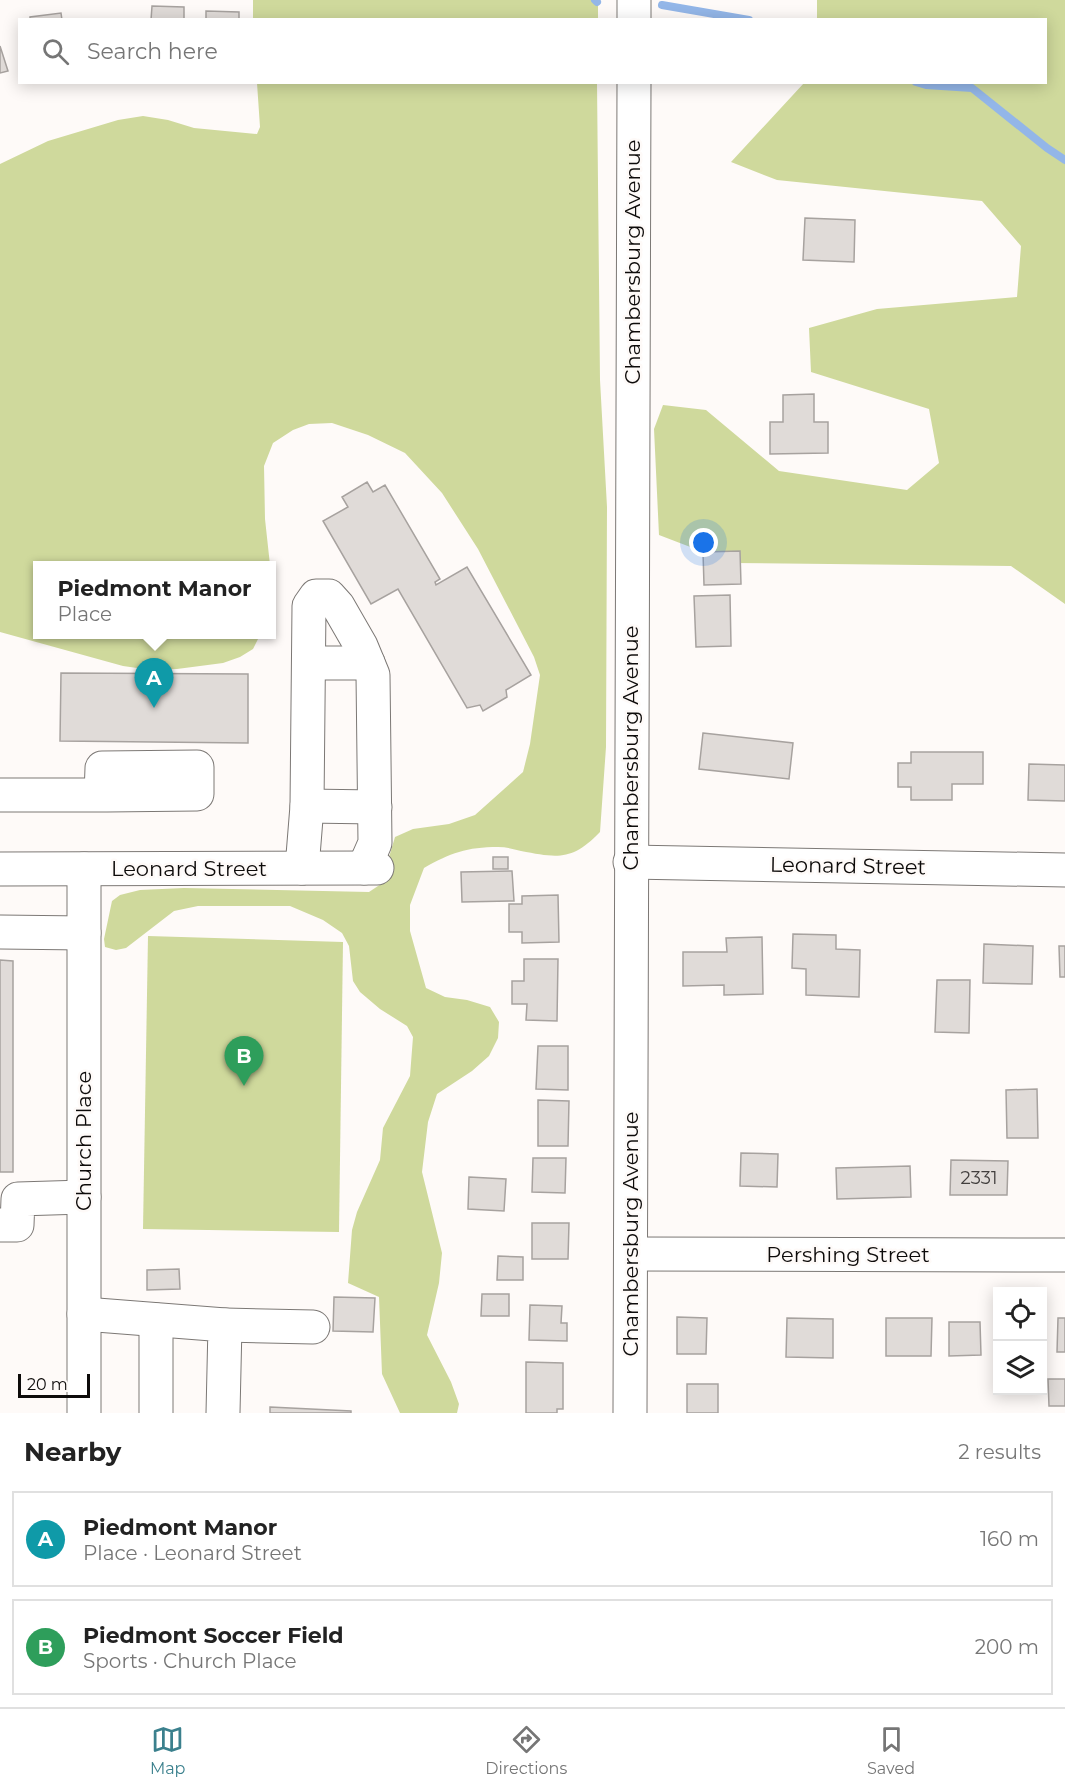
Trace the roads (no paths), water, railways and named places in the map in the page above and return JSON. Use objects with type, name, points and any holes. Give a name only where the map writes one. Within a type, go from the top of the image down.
[{"type":"street","points":[[634,0],[634,18]]},
{"type":"street","name":"Chambersburg Avenue","points":[[630,1413],[634,84]]},
{"type":"street","points":[[302,868],[307,806],[309,606],[316,596],[329,596],[338,606],[361,646],[374,675],[375,807],[307,806]]},
{"type":"street","points":[[309,663],[368,663]]},
{"type":"street","points":[[0,795],[101,795]]},
{"type":"street","name":"Leonard Street","points":[[0,869],[371,868],[375,843],[375,807]]},
{"type":"street","name":"Leonard Street","points":[[630,862],[1065,870]]},
{"type":"street","name":"Church Place","points":[[84,869],[84,1413]]},
{"type":"street","points":[[0,932],[84,933]]},
{"type":"street","points":[[0,1225],[18,1225],[18,1199],[84,1197]]},
{"type":"street","name":"Pershing Street","points":[[632,1254],[1065,1255]]},
{"type":"street","points":[[84,1314],[225,1325],[313,1327]]},
{"type":"street","points":[[156,1320],[156,1413]]},
{"type":"street","points":[[223,1413],[225,1325]]},
{"type":"waterway","points":[[662,5],[737,18]]},
{"type":"waterway","points":[[923,84],[972,88],[1065,160]]},
{"type":"place","name":"Piedmont Manor","points":[[154,708]]},
{"type":"place","name":"Piedmont Soccer Field","points":[[244,1086]]}]
